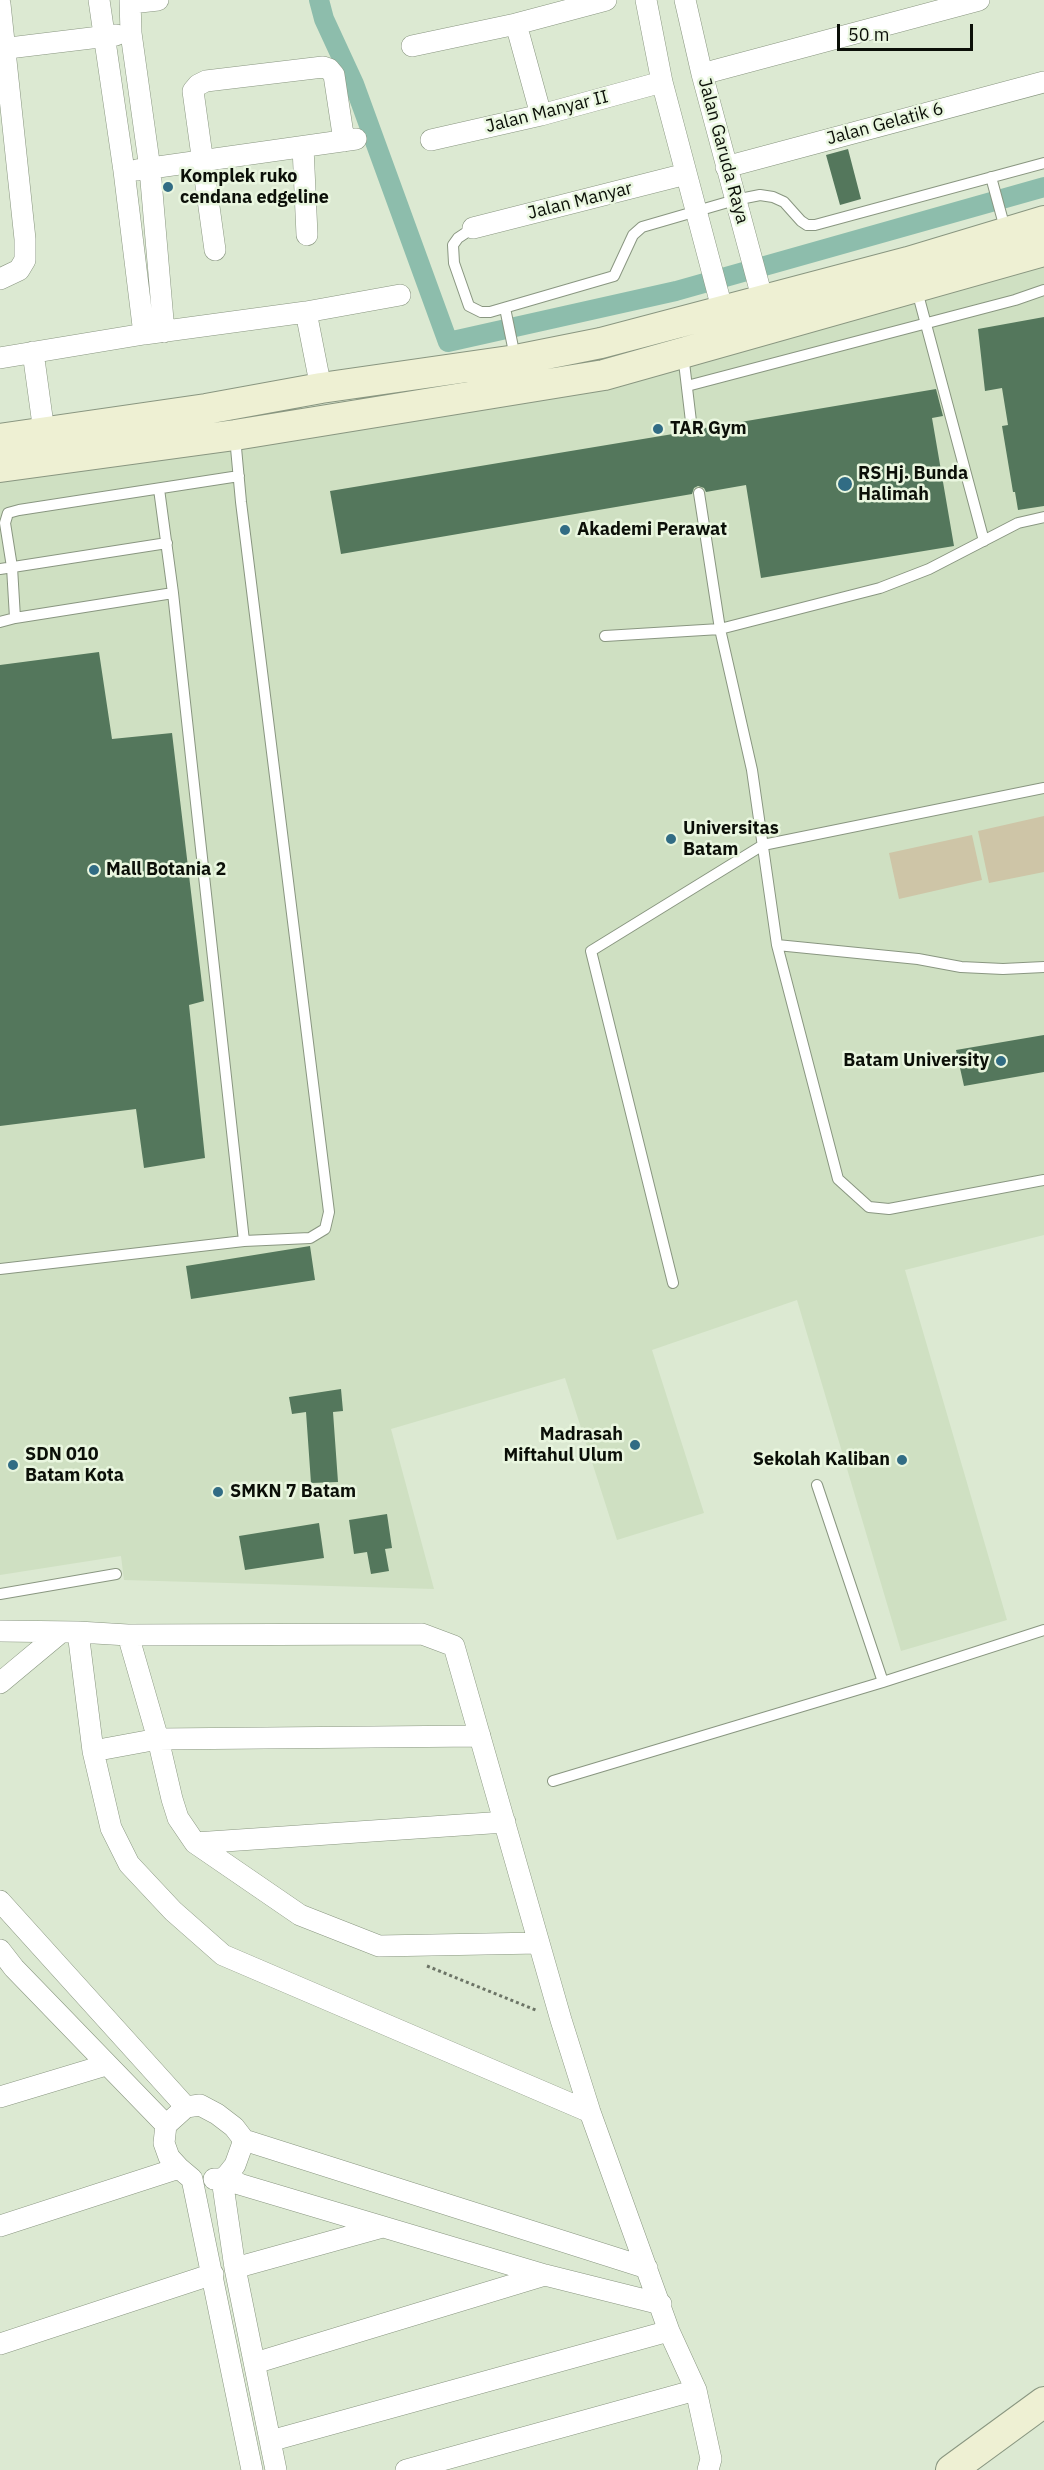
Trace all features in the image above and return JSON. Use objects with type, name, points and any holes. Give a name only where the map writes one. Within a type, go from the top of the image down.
[{"type":"main road","points":[[0,438],[206,410],[321,388],[419,375],[514,351],[601,343],[721,302],[758,279],[908,262],[1004,221],[1044,221]]},
{"type":"main road","points":[[0,467],[235,435],[604,375],[1044,251]]},
{"type":"main road","points":[[419,375],[425,404]]},
{"type":"main road","points":[[951,2470],[1044,2405]]},
{"type":"street","points":[[99,0],[124,171],[154,333]]},
{"type":"street","points":[[154,333],[150,169],[131,33],[130,2],[158,0]]},
{"type":"street","points":[[412,46],[516,24],[606,0]]},
{"type":"street","points":[[646,0],[662,82],[721,302]]},
{"type":"street","name":"Jalan Garuda Raya","points":[[685,0],[726,166],[758,279]]},
{"type":"street","points":[[702,74],[979,0]]},
{"type":"street","points":[[0,4],[25,239],[25,260],[14,274],[0,279]]},
{"type":"street","points":[[516,24],[541,115]]},
{"type":"street","points":[[3,49],[131,33]]},
{"type":"street","points":[[124,171],[150,169],[203,160],[350,140],[334,75],[329,69],[323,67],[206,81],[193,91],[203,160],[215,250]]},
{"type":"street","name":"Jalan Manyar II","points":[[431,140],[541,115],[662,82]]},
{"type":"street","name":"Jalan Gelatik 6","points":[[726,166],[1044,82]]},
{"type":"street","points":[[303,147],[307,235]]},
{"type":"street","name":"Jalan Manyar","points":[[473,228],[686,174]]},
{"type":"street","points":[[0,358],[400,296]]},
{"type":"street","points":[[306,312],[321,388]]},
{"type":"street","points":[[33,352],[44,432]]},
{"type":"street","points":[[0,1631],[128,1635],[422,1634],[454,1646],[561,2020],[590,2112],[669,2331],[696,2390],[711,2459],[708,2470]]},
{"type":"street","points":[[0,1683],[69,1632]]},
{"type":"street","points":[[69,1632],[111,1828],[129,1864],[173,1911],[223,1955],[590,2112]]},
{"type":"street","points":[[128,1635],[178,1818],[195,1843],[300,1915],[378,1946],[539,1942]]},
{"type":"street","points":[[93,1751],[158,1739],[480,1736]]},
{"type":"street","points":[[195,1843],[505,1822]]},
{"type":"street","points":[[0,1901],[186,2107]]},
{"type":"street","points":[[0,1950],[7,1970],[166,2126]]},
{"type":"street","points":[[0,2097],[106,2065]]},
{"type":"street","points":[[252,2470],[213,2274],[200,2223],[185,2174],[169,2157],[164,2143],[166,2126],[186,2107],[200,2105],[217,2114],[234,2127],[244,2140],[647,2268]]},
{"type":"street","points":[[244,2140],[235,2165],[225,2177],[235,2268],[276,2470]]},
{"type":"street","points":[[0,2226],[185,2174],[225,2177],[239,2184],[545,2275],[661,2304]]},
{"type":"street","points":[[235,2268],[384,2227]]},
{"type":"street","points":[[0,2344],[213,2274]]},
{"type":"street","points":[[255,2363],[545,2275]]},
{"type":"street","points":[[270,2441],[669,2331]]},
{"type":"street","points":[[406,2470],[696,2390]]},
{"type":"lane","points":[[473,228],[458,238],[453,245],[454,263],[465,298],[473,309],[481,312],[504,308],[614,276],[633,235],[642,227],[697,210],[760,195],[784,202],[801,221],[807,225],[815,225],[1044,163]]},
{"type":"lane","points":[[991,177],[1004,221]]},
{"type":"lane","points":[[916,287],[984,541]]},
{"type":"lane","points":[[687,386],[1015,300],[1044,290]]},
{"type":"lane","points":[[504,308],[514,351]]},
{"type":"lane","points":[[683,354],[692,430]]},
{"type":"lane","points":[[0,1269],[244,1241],[310,1238],[325,1229],[328,1212],[238,476],[235,435]]},
{"type":"lane","points":[[15,618],[12,567],[5,523],[8,513],[238,476]]},
{"type":"lane","points":[[159,489],[173,593],[244,1241]]},
{"type":"lane","points":[[699,493],[720,629],[752,770],[777,945],[838,1179],[869,1207],[900,1207],[1044,1180]]},
{"type":"lane","points":[[605,636],[720,629],[880,588],[929,569],[1018,524],[1044,518]]},
{"type":"lane","points":[[0,569],[167,543]]},
{"type":"lane","points":[[0,622],[173,593]]},
{"type":"lane","points":[[673,1283],[591,951],[763,845],[1044,788]]},
{"type":"lane","points":[[777,945],[918,959],[962,967],[1003,969],[1044,967]]},
{"type":"lane","points":[[817,1485],[884,1682]]},
{"type":"lane","points":[[0,1594],[116,1574]]},
{"type":"lane","points":[[553,1781],[884,1682],[1044,1630]]},
{"type":"path","points":[[421,1963],[561,2020]]},
{"type":"shaded area","name":"Universitas Batam","points":[[1044,264],[1044,1235],[905,1270],[1007,1620],[901,1651],[797,1300],[652,1350],[704,1513],[617,1540],[565,1378],[391,1429],[434,1589],[124,1580],[121,1556],[0,1575],[0,482],[247,443]]},
{"type":"shaded area","points":[[1044,816],[1044,872],[989,883],[978,831]]},
{"type":"shaded area","points":[[972,835],[982,880],[899,899],[889,853]]},
{"type":"building","points":[[848,149],[861,199],[840,205],[826,155]]},
{"type":"building","points":[[1044,317],[1044,506],[1018,510],[1002,426],[1008,425],[1002,388],[985,391],[978,329]]},
{"type":"building","points":[[936,389],[943,416],[932,418],[954,546],[761,578],[746,485],[706,492],[704,488],[698,486],[694,488],[692,494],[341,554],[330,491],[685,432],[689,437],[693,437],[699,433],[699,429]]},
{"type":"building","name":"Mall Botania 2","points":[[99,652],[112,739],[172,733],[204,1001],[189,1005],[205,1158],[144,1168],[136,1109],[0,1126],[0,665]]},
{"type":"building","name":"Batam University","points":[[1044,1035],[1044,1072],[964,1086],[956,1050]]},
{"type":"building","points":[[310,1246],[315,1280],[191,1299],[186,1266]]},
{"type":"building","points":[[341,1389],[343,1411],[333,1412],[338,1482],[311,1483],[306,1412],[292,1414],[289,1397]]},
{"type":"building","points":[[387,1514],[392,1548],[385,1549],[389,1571],[371,1574],[367,1552],[354,1554],[349,1520]]},
{"type":"building","points":[[319,1523],[324,1558],[245,1570],[239,1536]]},
{"type":"waterway","points":[[319,0],[324,19],[354,84],[448,342],[676,291],[1044,187]]},
{"type":"place","name":"Komplek ruko cendana edgeline","points":[[168,187]]},
{"type":"place","name":"TAR Gym","points":[[658,429]]},
{"type":"place","name":"RS Hj. Bunda Halimah","points":[[845,484]]},
{"type":"place","name":"Akademi Perawat","points":[[565,530]]},
{"type":"place","name":"Universitas Batam","points":[[671,839]]},
{"type":"place","name":"Mall Botania 2","points":[[94,870]]},
{"type":"place","name":"Batam University","points":[[1001,1061]]},
{"type":"place","name":"Madrasah Miftahul Ulum","points":[[635,1445]]},
{"type":"place","name":"Sekolah Kaliban","points":[[902,1460]]},
{"type":"place","name":"SDN 010 Batam Kota","points":[[13,1465]]},
{"type":"place","name":"SMKN 7 Batam","points":[[218,1492]]}]
